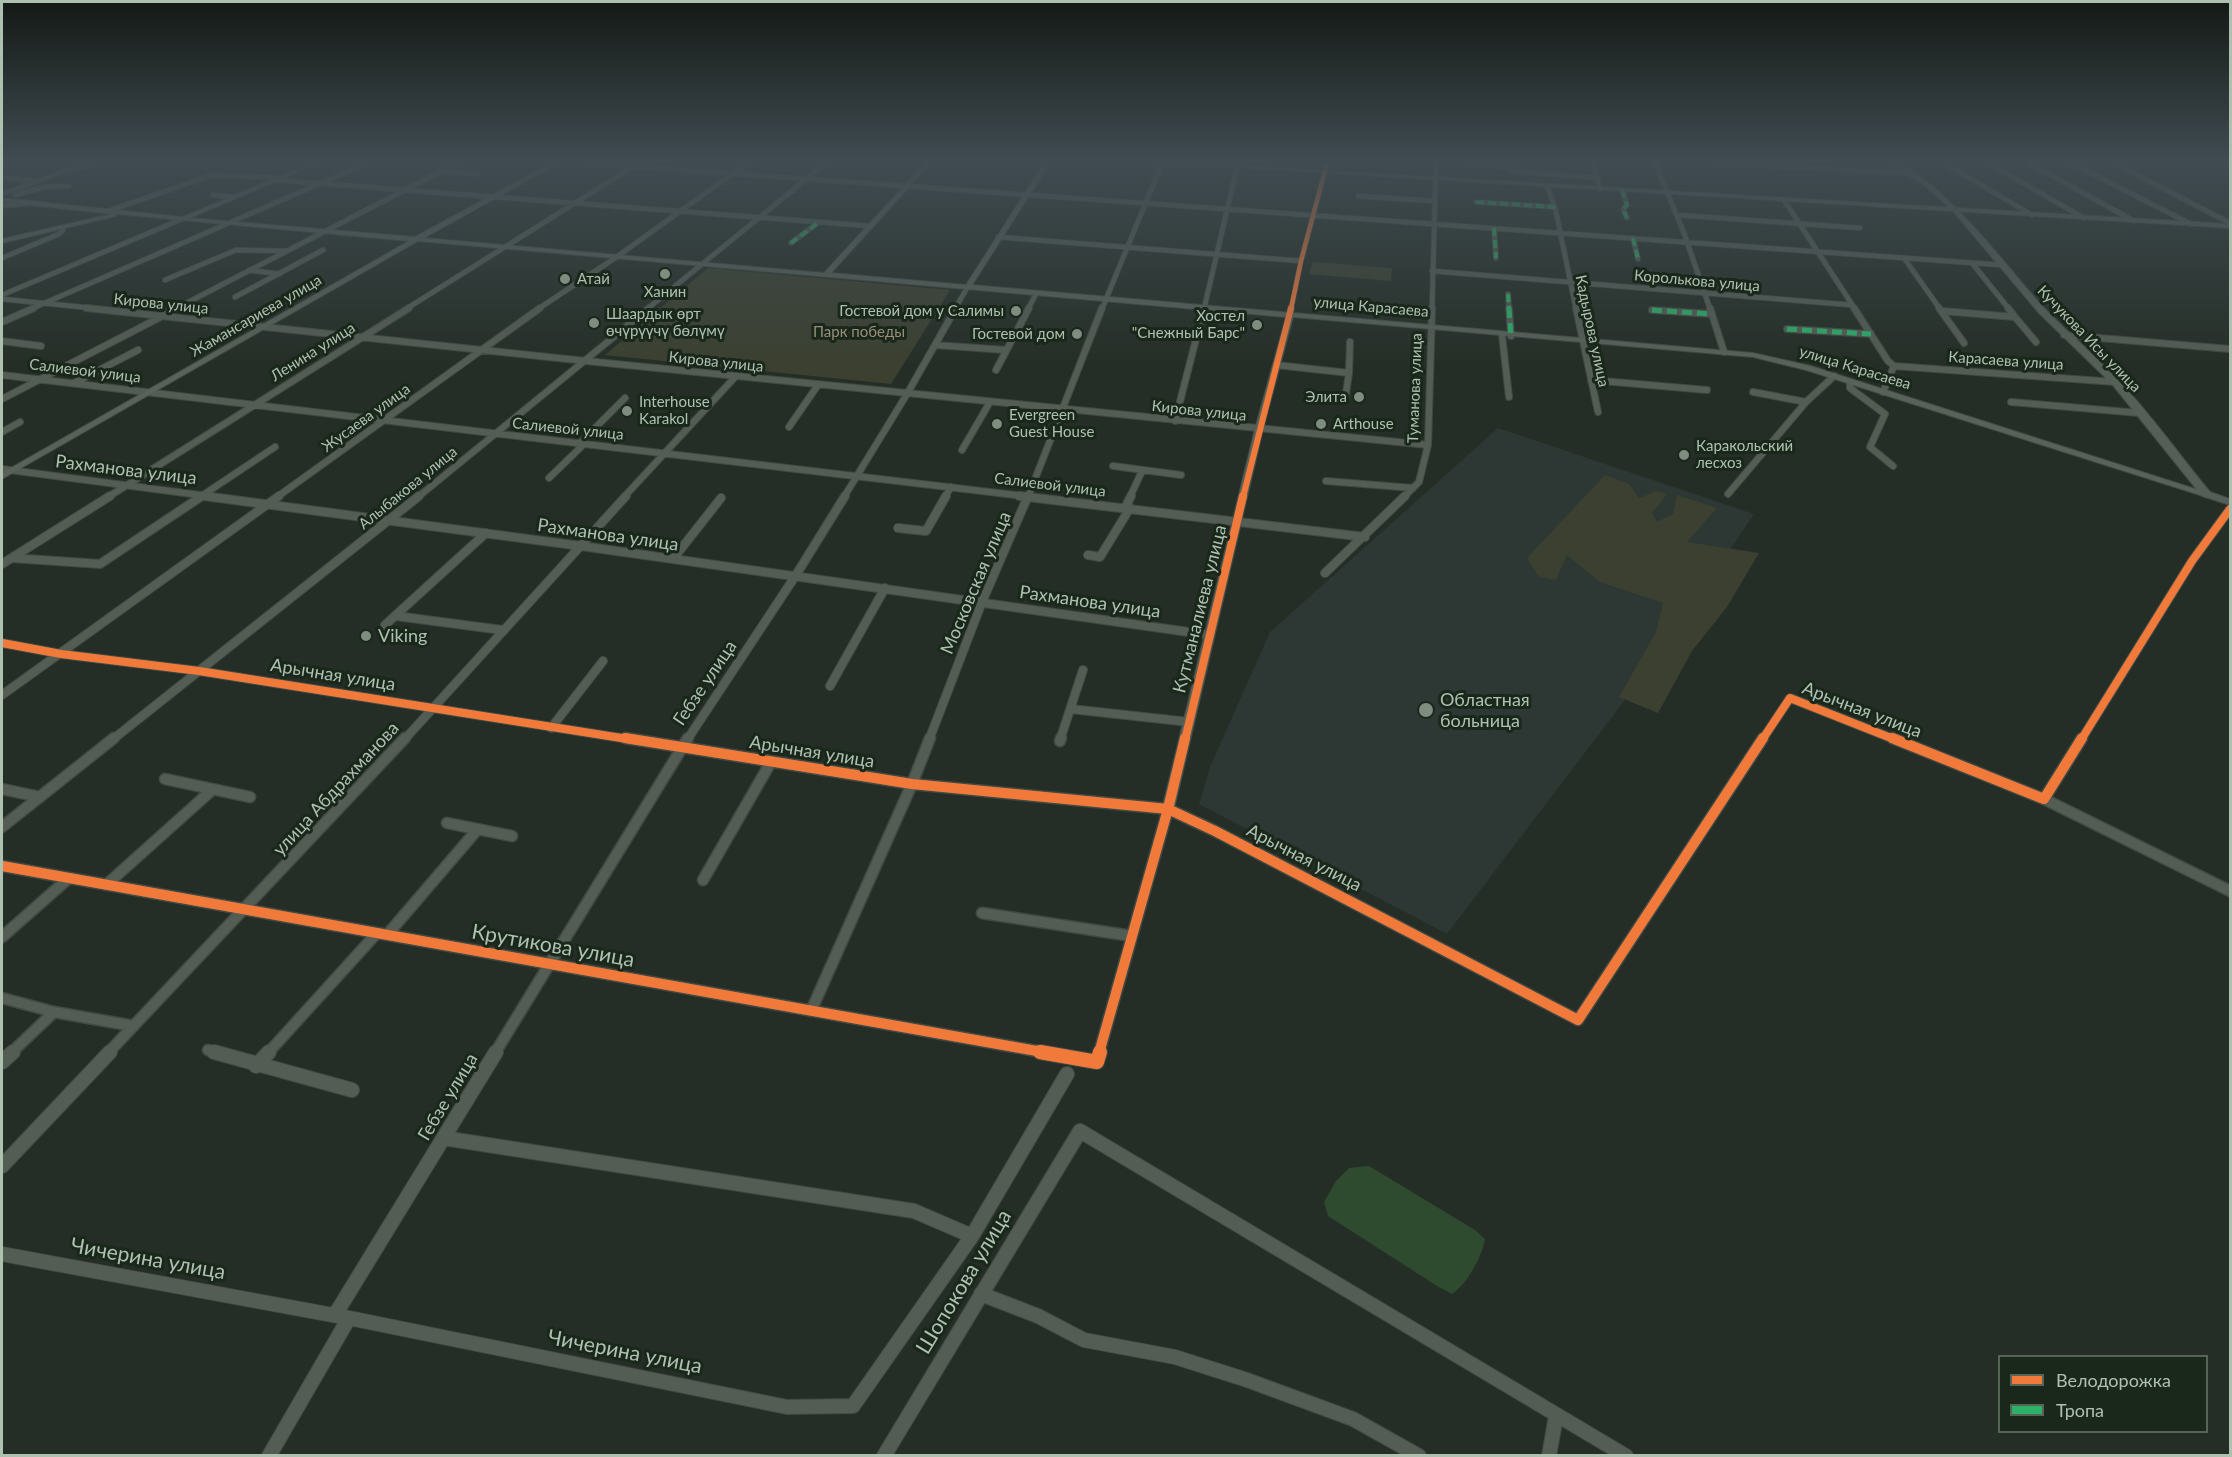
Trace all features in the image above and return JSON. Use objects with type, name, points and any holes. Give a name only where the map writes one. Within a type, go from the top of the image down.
[{"type":"main road","points":[[2,241],[45,231]]},
{"type":"main road","points":[[337,231],[417,239]]},
{"type":"main road","name":"Жамансариева улица","points":[[2,476],[431,231]]},
{"type":"main road","points":[[826,275],[866,231]]},
{"type":"main road","name":"Гебзе улица","points":[[968,288],[1002,231]]},
{"type":"main road","name":"Кучукова Исы улица","points":[[1973,231],[2064,335],[2115,382],[2206,494]]},
{"type":"main road","name":"улица Карасаева","points":[[417,239],[1511,336],[1724,352],[1772,359],[1834,376],[2230,502]]},
{"type":"main road","name":"Кутманалиева улица","points":[[1168,809],[1259,429],[1290,315]]},
{"type":"street","points":[[2,258],[63,231]]},
{"type":"street","points":[[2,297],[154,231]]},
{"type":"street","points":[[2,322],[213,231]]},
{"type":"street","points":[[2,399],[325,231]]},
{"type":"street","name":"Ленина улица","points":[[2,564],[530,231]]},
{"type":"street","name":"Жусаева улица","points":[[2,695],[484,349],[653,231]]},
{"type":"street","name":"Алыбакова улица","points":[[2,827],[390,520],[744,231]]},
{"type":"street","points":[[791,243],[807,231]]},
{"type":"street","name":"Московская улица","points":[[811,1011],[912,784],[982,602],[1028,496],[1061,409],[1135,231]]},
{"type":"street","points":[[1174,421],[1222,231]]},
{"type":"street","name":"Кутманалиева улица","points":[[1290,315],[1310,231]]},
{"type":"street","name":"Туманова улица","points":[[1325,573],[1365,537],[1422,478],[1428,445],[1433,231]]},
{"type":"street","points":[[1494,231],[1496,258]]},
{"type":"street","points":[[1534,231],[2002,265]]},
{"type":"street","points":[[1683,231],[1707,294],[1724,352]]},
{"type":"street","points":[[1803,231],[1888,361],[1894,366],[1883,392]]},
{"type":"street","name":"Кадырова улица","points":[[1560,233],[1598,412]]},
{"type":"street","points":[[998,237],[1301,261]]},
{"type":"street","points":[[1633,238],[1638,259]]},
{"type":"street","points":[[165,280],[236,250],[287,251]]},
{"type":"street","points":[[235,297],[323,250]]},
{"type":"street","points":[[1904,258],[1964,343]]},
{"type":"street","points":[[1972,263],[2036,342]]},
{"type":"street","points":[[249,270],[279,274]]},
{"type":"street","name":"Королькова улица","points":[[1432,271],[1852,305]]},
{"type":"street","name":"Гебзе улица","points":[[269,1455],[342,1316],[443,1138],[547,964],[681,749],[796,575],[907,394],[968,288]]},
{"type":"street","points":[[996,370],[1036,294]]},
{"type":"street","points":[[1508,294],[1511,336]]},
{"type":"street","name":"Кирова улица","points":[[2,297],[44,304],[586,361],[1428,445]]},
{"type":"street","points":[[1652,309],[1712,314]]},
{"type":"street","points":[[1942,311],[2015,317]]},
{"type":"street","points":[[1786,329],[1871,334]]},
{"type":"street","points":[[1502,335],[1509,397]]},
{"type":"street","points":[[2064,335],[2230,349]]},
{"type":"street","points":[[2,341],[41,346]]},
{"type":"street","points":[[1345,400],[1350,342]]},
{"type":"street","points":[[935,345],[1006,350]]},
{"type":"street","points":[[74,383],[138,350]]},
{"type":"street","points":[[1276,365],[1348,372]]},
{"type":"street","name":"Карасаева улица","points":[[1894,366],[2115,382]]},
{"type":"street","name":"Салиевой улица","points":[[2,375],[1365,537]]},
{"type":"street","name":"улица Абдрахманова","points":[[2,1166],[434,708],[502,630],[736,376]]},
{"type":"street","points":[[1728,494],[1806,402],[1834,376]]},
{"type":"street","points":[[1591,380],[1707,390]]},
{"type":"street","points":[[1850,382],[1850,388],[1854,393],[1885,414],[1870,447],[1893,466]]},
{"type":"street","points":[[789,427],[818,385]]},
{"type":"street","points":[[1754,392],[1806,402]]},
{"type":"street","points":[[549,478],[625,398]]},
{"type":"street","points":[[962,450],[990,402]]},
{"type":"street","points":[[2011,402],[2139,413]]},
{"type":"street","points":[[2,432],[20,422]]},
{"type":"street","points":[[12,558],[100,564],[275,447]]},
{"type":"street","points":[[1113,466],[1181,475]]},
{"type":"street","name":"Рахманова улица","points":[[2,469],[796,575],[1210,635]]},
{"type":"street","points":[[1088,555],[1100,557],[1128,508],[1142,471]]},
{"type":"street","points":[[1326,482],[1413,488]]},
{"type":"street","points":[[898,528],[926,531],[951,487]]},
{"type":"street","points":[[673,559],[721,498]]},
{"type":"street","points":[[2230,508],[2192,561],[2044,799],[2230,891]]},
{"type":"street","points":[[385,625],[486,533]]},
{"type":"street","points":[[830,686],[885,588]]},
{"type":"street","points":[[396,616],[502,630]]},
{"type":"street","name":"Арычная улица","points":[[2,643],[61,654],[200,671],[912,784],[1168,809],[1215,831],[1578,1020],[1790,698],[2044,799]]},
{"type":"street","points":[[551,728],[603,661]]},
{"type":"street","points":[[1060,741],[1083,670]]},
{"type":"street","points":[[1071,709],[1189,722]]},
{"type":"street","points":[[703,880],[771,762]]},
{"type":"street","points":[[165,779],[250,797]]},
{"type":"street","points":[[2,789],[40,797]]},
{"type":"street","points":[[106,885],[212,789]]},
{"type":"street","name":"Кутманалиева улица","points":[[1097,1062],[1168,809]]},
{"type":"street","points":[[447,822],[512,836]]},
{"type":"street","points":[[256,1066],[477,830]]},
{"type":"street","name":"Крутикова улица","points":[[2,866],[1097,1062]]},
{"type":"street","points":[[2,937],[69,878]]},
{"type":"street","points":[[982,913],[1132,936]]},
{"type":"street","points":[[2,998],[54,1012],[134,1026]]},
{"type":"street","points":[[2,1062],[54,1012]]},
{"type":"street","points":[[208,1050],[256,1066],[352,1090]]},
{"type":"street","name":"Чичерина улица","points":[[2,1254],[342,1316],[787,1407],[853,1406],[972,1236],[1067,1074]]},
{"type":"street","name":"Шопокова улица","points":[[884,1455],[1080,1131],[1556,1416]]},
{"type":"street","points":[[443,1138],[914,1211],[972,1236]]},
{"type":"street","points":[[981,1294],[1038,1316],[1084,1340],[1175,1357],[1258,1384],[1353,1419],[1419,1455]]},
{"type":"street","points":[[1549,1455],[1556,1416],[1626,1455]]},
{"type":"shaded area","name":"Областная больница","points":[[1498,428],[1754,514],[1660,654],[1447,934],[1199,804],[1210,767],[1270,632]]},
{"type":"shaded area","points":[[1369,1166],[1475,1230],[1485,1239],[1473,1270],[1458,1290],[1452,1294],[1437,1286],[1328,1216],[1324,1202],[1336,1181],[1349,1168]]},
{"type":"green space","points":[[1313,262],[1392,268],[1391,281],[1309,274]]},
{"type":"green space","name":"Парк победы","points":[[708,268],[950,290],[891,384],[605,355]]},
{"type":"green space","points":[[1605,475],[1629,484],[1639,498],[1656,491],[1667,494],[1652,513],[1657,522],[1673,514],[1677,495],[1717,508],[1687,542],[1759,553],[1727,607],[1692,651],[1658,713],[1619,697],[1656,632],[1663,603],[1600,582],[1567,555],[1556,580],[1539,577],[1527,558]]},
{"type":"marked path","points":[[791,243],[807,231]]},
{"type":"marked path","points":[[1494,231],[1496,258]]},
{"type":"marked path","points":[[1633,238],[1638,259]]},
{"type":"marked path","points":[[1508,294],[1511,336]]},
{"type":"marked path","points":[[1652,310],[1712,314]]},
{"type":"marked path","points":[[1787,329],[1871,334]]},
{"type":"cycle path","points":[[2,866],[1097,1062],[1168,809],[1309,231]]},
{"type":"cycle path","points":[[2,643],[61,654],[199,671],[912,784],[1168,809],[1215,831],[1578,1020],[1790,698],[2044,799],[2192,561],[2230,509]]},
{"type":"place","name":"Ханин","points":[[665,274]]},
{"type":"place","name":"Атай","points":[[565,279]]},
{"type":"place","name":"Гостевой дом у Салимы","points":[[1016,311]]},
{"type":"place","name":"Шаардык өрт өчүрүүчү бөлүмү","points":[[594,323]]},
{"type":"place","name":"Хостел \"Снежный Барс\"","points":[[1257,325]]},
{"type":"place","name":"Гостевой дом","points":[[1077,334]]},
{"type":"place","name":"Элита","points":[[1359,397]]},
{"type":"place","name":"Interhouse Karakol","points":[[627,411]]},
{"type":"place","name":"Evergreen Guest House","points":[[997,424]]},
{"type":"place","name":"Arthouse","points":[[1321,424]]},
{"type":"place","name":"Каракольский лесхоз","points":[[1684,455]]},
{"type":"place","name":"Viking","points":[[366,636]]},
{"type":"place","name":"Областная больница","points":[[1426,710]]}]
